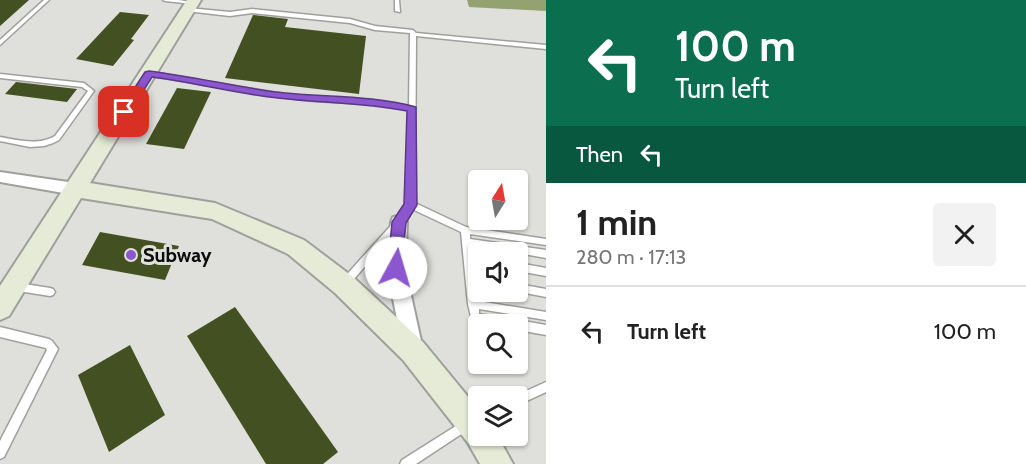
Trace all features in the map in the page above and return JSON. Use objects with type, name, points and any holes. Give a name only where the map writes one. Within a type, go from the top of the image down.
[{"type":"main road","points":[[0,308],[192,4]]},
{"type":"main road","points":[[75,189],[215,212],[251,225],[296,247],[344,285],[413,351],[468,415]]},
{"type":"main road","points":[[488,446],[497,464]]},
{"type":"street","points":[[0,177],[75,189]]},
{"type":"street","points":[[399,222],[396,268],[413,351]]},
{"type":"lane","points":[[1,42],[47,0]]},
{"type":"lane","points":[[165,0],[230,14],[252,11],[339,20],[413,34],[546,47]]},
{"type":"lane","points":[[398,0],[398,11]]},
{"type":"lane","points":[[344,285],[411,205],[413,34]]},
{"type":"lane","points":[[149,74],[203,81],[268,94],[382,103],[412,109]]},
{"type":"lane","points":[[0,76],[84,85],[91,90],[57,138],[50,142],[41,145],[0,139]]},
{"type":"lane","points":[[411,205],[465,230],[546,242]]},
{"type":"lane","points":[[465,230],[468,259]]},
{"type":"lane","points":[[466,242],[546,254]]},
{"type":"lane","points":[[528,269],[546,272]]},
{"type":"lane","points":[[14,286],[50,292]]},
{"type":"lane","points":[[528,290],[546,293]]},
{"type":"lane","points":[[474,314],[473,304],[546,316]]},
{"type":"lane","points":[[528,327],[546,330]]},
{"type":"lane","points":[[0,332],[49,344],[53,349],[0,453]]},
{"type":"lane","points":[[528,395],[546,387]]},
{"type":"lane","points":[[406,464],[468,431]]},
{"type":"shaded area","points":[[467,0],[546,0],[546,11],[469,7]]},
{"type":"building","points":[[0,0],[29,0],[0,26]]},
{"type":"building","points":[[120,12],[149,15],[131,39],[134,40],[113,66],[76,59]]},
{"type":"building","points":[[253,15],[288,19],[285,27],[366,36],[359,94],[225,78]]},
{"type":"building","points":[[16,82],[77,89],[67,102],[5,94]]},
{"type":"building","points":[[177,88],[211,92],[184,149],[146,144]]},
{"type":"building","name":"Subway","points":[[100,232],[179,246],[165,280],[82,265]]},
{"type":"building","points":[[235,307],[338,452],[323,464],[266,464],[187,336]]},
{"type":"building","points":[[130,345],[165,415],[109,452],[78,375]]},
{"type":"place","name":"Subway","points":[[131,255]]},
{"type":"route","points":[[124,112],[149,74],[203,81],[268,94],[306,99],[382,103],[412,109],[411,205],[399,222],[396,268]]}]
